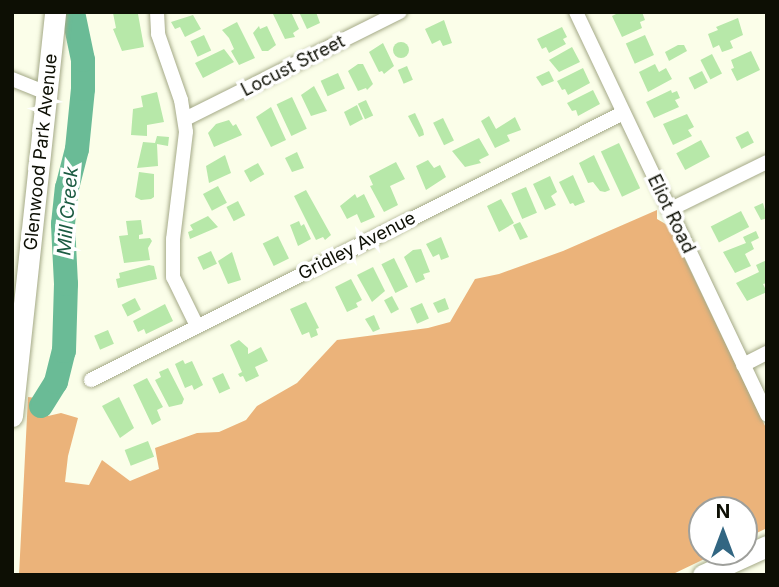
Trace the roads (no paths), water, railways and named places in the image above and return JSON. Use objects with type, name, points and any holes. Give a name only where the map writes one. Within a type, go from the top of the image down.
[{"type":"main road","name":"Glenwood Park Avenue","points":[[12,416],[55,12]]},
{"type":"main road","points":[[703,575],[767,546]]},
{"type":"street","points":[[157,12],[158,34],[185,119],[173,277],[197,326]]},
{"type":"street","points":[[364,12],[371,27]]},
{"type":"street","name":"Locust Street","points":[[185,119],[400,12]]},
{"type":"street","name":"Eliot Road","points":[[576,12],[767,415]]},
{"type":"street","points":[[12,79],[47,93]]},
{"type":"street","name":"Gridley Avenue","points":[[91,380],[623,113]]},
{"type":"street","points":[[669,210],[767,162]]},
{"type":"street","points":[[743,365],[767,354]]},
{"type":"waterway","name":"Mill Creek","points":[[41,406],[56,382],[64,351],[66,284],[63,224],[67,188],[77,149],[83,89],[83,60],[73,12]]}]
